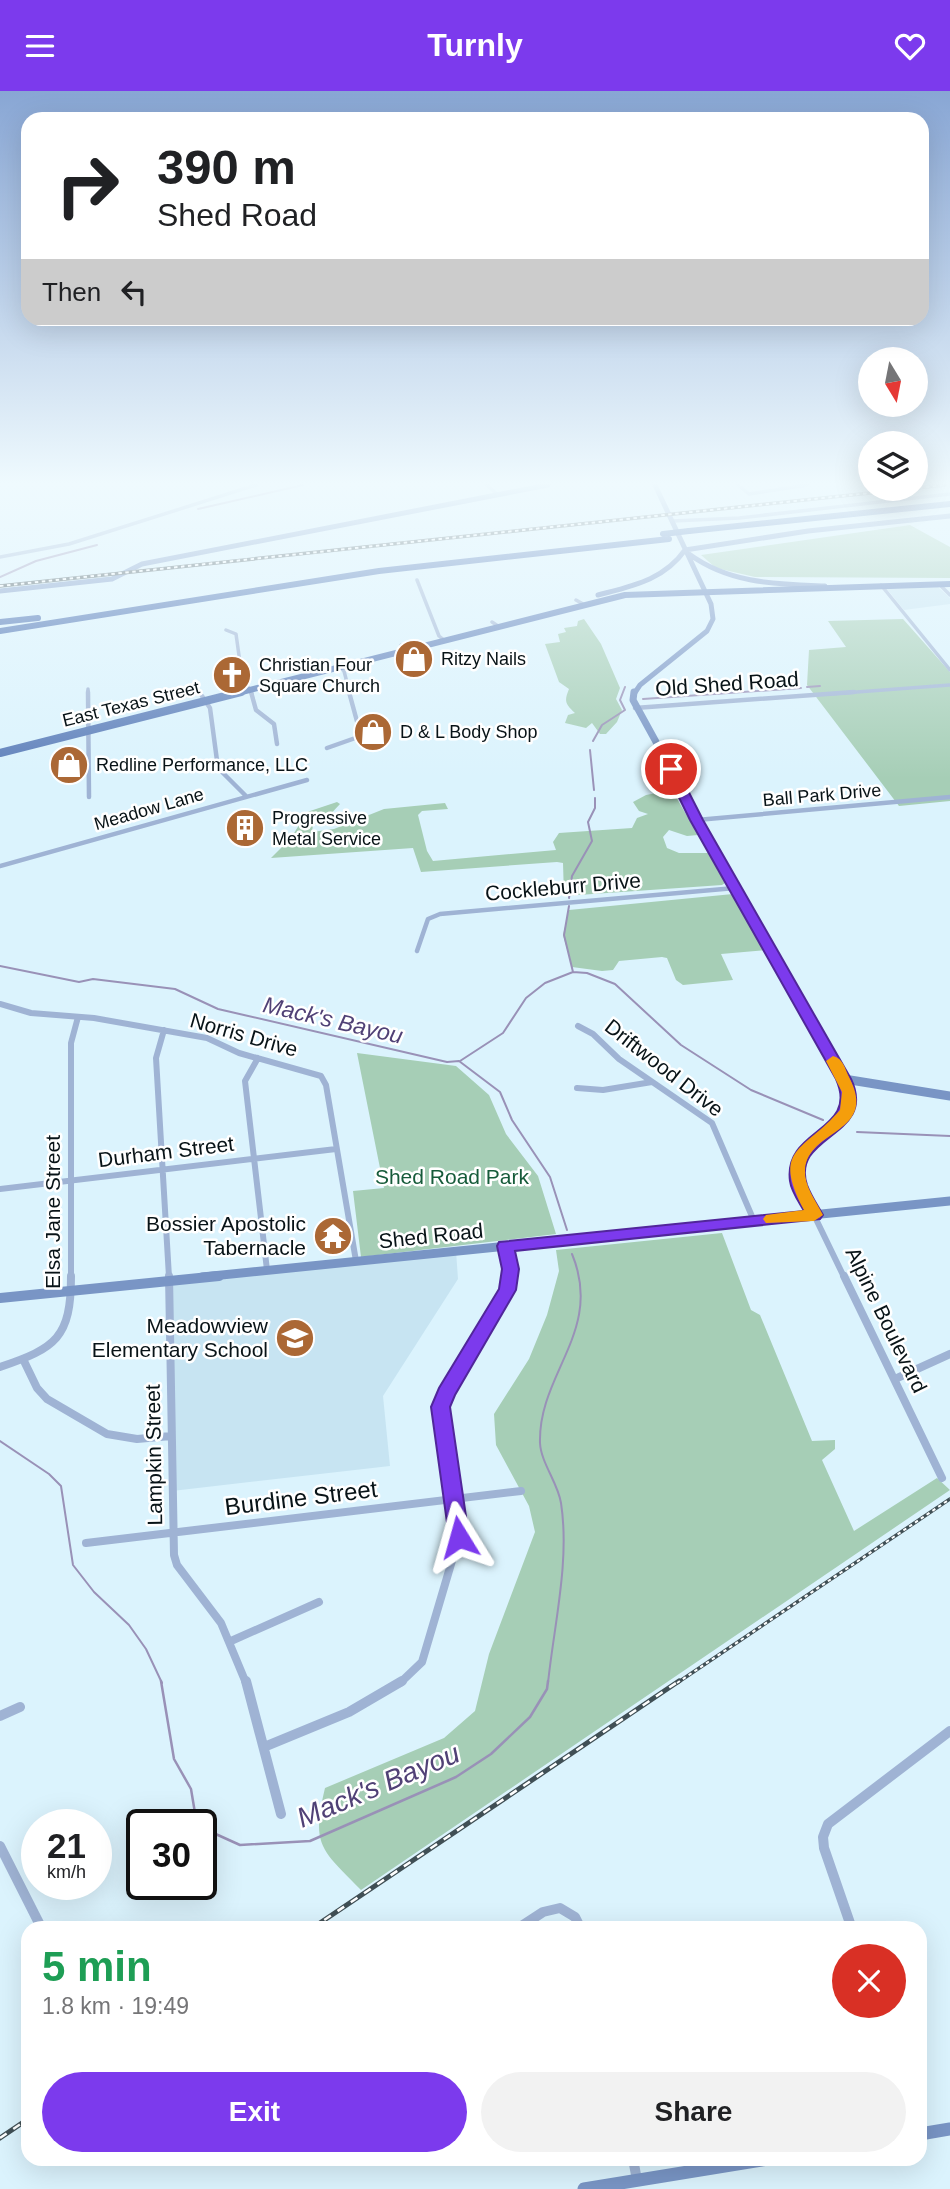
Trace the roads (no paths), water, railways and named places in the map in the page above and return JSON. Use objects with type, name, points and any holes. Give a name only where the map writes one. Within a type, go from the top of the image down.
[{"type":"highway","points":[[0,623],[260,583]]},
{"type":"highway","points":[[0,632],[303,583]]},
{"type":"main road","name":"East Texas Street","points":[[1,751],[598,595],[642,587],[950,584]]},
{"type":"main road","name":"East Texas Street","points":[[579,602],[702,588],[846,586]]},
{"type":"street","points":[[0,591],[76,583]]},
{"type":"street","points":[[418,583],[441,638]]},
{"type":"street","points":[[598,595],[638,583]]},
{"type":"street","points":[[635,708],[634,691],[710,627],[714,615],[700,583]]},
{"type":"street","points":[[763,583],[825,586]]},
{"type":"street","points":[[939,584],[950,595]]},
{"type":"street","points":[[880,585],[950,670]]},
{"type":"street","points":[[226,630],[236,634],[247,687],[257,713],[274,724],[277,744]]},
{"type":"street","points":[[327,748],[361,736],[339,664]]},
{"type":"street","name":"Old Shed Road","points":[[814,1215],[798,1184],[798,1160],[808,1146],[835,1126],[848,1111],[850,1092],[635,708],[950,685]]},
{"type":"street","points":[[88,689],[89,797]]},
{"type":"street","points":[[205,698],[218,768],[246,796]]},
{"type":"street","name":"Meadow Lane","points":[[0,866],[307,780]]},
{"type":"street","name":"Ball Park Drive","points":[[697,820],[950,797]]},
{"type":"street","name":"Cockleburr Drive","points":[[417,951],[428,919],[440,914],[735,888]]},
{"type":"street","name":"Norris Drive","points":[[0,1005],[32,1013],[78,1017],[207,1038],[258,1058],[311,1071],[323,1078],[336,1149]]},
{"type":"street","name":"Elsa Jane Street","points":[[0,1367],[52,1346],[65,1332],[71,1291],[71,1043],[78,1017]]},
{"type":"street","name":"Driftwood Drive","points":[[578,1026],[593,1034],[620,1059],[712,1123],[723,1143],[754,1221]]},
{"type":"street","name":"Lampkin Street","points":[[164,1030],[156,1049],[169,1281],[173,1532],[177,1565],[212,1609],[231,1641],[247,1679],[281,1814]]},
{"type":"street","points":[[258,1058],[245,1081],[267,1270]]},
{"type":"street","points":[[844,1079],[950,1097]]},
{"type":"street","points":[[577,1088],[603,1090],[652,1082]]},
{"type":"street","points":[[336,1149],[356,1261]]},
{"type":"street","name":"Durham Street","points":[[0,1189],[336,1149]]},
{"type":"street","name":"Shed Road","points":[[0,1298],[950,1201]]},
{"type":"street","name":"Alpine Boulevard","points":[[814,1215],[942,1478]]},
{"type":"street","points":[[264,1748],[395,1689],[415,1673],[422,1662],[457,1550],[454,1500],[441,1407],[507,1290],[510,1269],[505,1246]]},
{"type":"street","points":[[895,1379],[950,1354]]},
{"type":"street","points":[[23,1359],[32,1380],[47,1399],[107,1434],[137,1439],[171,1436]]},
{"type":"street","name":"Burdine Street","points":[[86,1543],[521,1491]]},
{"type":"street","points":[[231,1641],[319,1602]]},
{"type":"street","points":[[0,1716],[20,1707]]},
{"type":"street","points":[[849,1921],[824,1847],[823,1837],[828,1824],[950,1731]]},
{"type":"street","points":[[0,1846],[38,1921]]},
{"type":"street","points":[[529,1921],[549,1908],[559,1908],[570,1913],[576,1921]]},
{"type":"street","points":[[927,2131],[950,2129]]},
{"type":"street","points":[[634,2166],[637,2180]]},
{"type":"street","points":[[584,2189],[724,2166]]},
{"type":"waterway","points":[[807,687],[820,686]]},
{"type":"waterway","points":[[593,741],[602,725],[625,710],[620,700],[625,687]]},
{"type":"waterway","points":[[643,699],[801,688]]},
{"type":"waterway","points":[[590,750],[594,790]]},
{"type":"waterway","points":[[569,898],[572,876],[592,841],[588,822],[595,808],[595,798]]},
{"type":"waterway","points":[[569,906],[564,935],[573,972]]},
{"type":"waterway","name":"Mack's Bayou","points":[[0,966],[79,982],[93,979],[175,989],[218,1009],[447,1062],[459,1061],[500,1092],[512,1120],[550,1177],[567,1230]]},
{"type":"waterway","points":[[460,1061],[503,1033],[526,998],[545,983],[573,972]]},
{"type":"waterway","points":[[573,972],[587,973],[615,984],[681,1045],[751,1090],[823,1120]]},
{"type":"waterway","points":[[857,1132],[950,1136]]},
{"type":"waterway","name":"Mack's Bayou","points":[[548,1683],[564,1547],[561,1503],[543,1458],[540,1443],[542,1418],[575,1329],[580,1306],[580,1281],[572,1254]]},
{"type":"waterway","name":"Mack's Bayou","points":[[0,1441],[49,1474],[61,1486],[73,1565],[94,1592],[129,1625],[146,1649],[162,1683]]},
{"type":"waterway","name":"Mack's Bayou","points":[[161,1681],[174,1759],[191,1789],[196,1819],[209,1831],[240,1845],[310,1841],[456,1777],[491,1754],[530,1717],[547,1689],[548,1681]]},
{"type":"railway","points":[[0,586],[29,583]]},
{"type":"railway","points":[[677,1683],[950,1499]]},
{"type":"railway","points":[[323,1921],[679,1681]]},
{"type":"railway","points":[[0,2138],[21,2124]]},
{"type":"place","name":"Ritzy Nails","points":[[414,659]]},
{"type":"place","name":"Christian Four Square Church","points":[[232,675]]},
{"type":"place","name":"D & L Body Shop","points":[[373,732]]},
{"type":"place","name":"Redline Performance, LLC","points":[[69,765]]},
{"type":"place","name":"Progressive Metal Service","points":[[245,828]]},
{"type":"place","name":"Bossier Apostolic Tabernacle","points":[[333,1236]]},
{"type":"place","name":"Meadowview Elementary School","points":[[295,1338]]},
{"type":"park label","name":"Shed Road Park","points":[[452,1177]]}]
